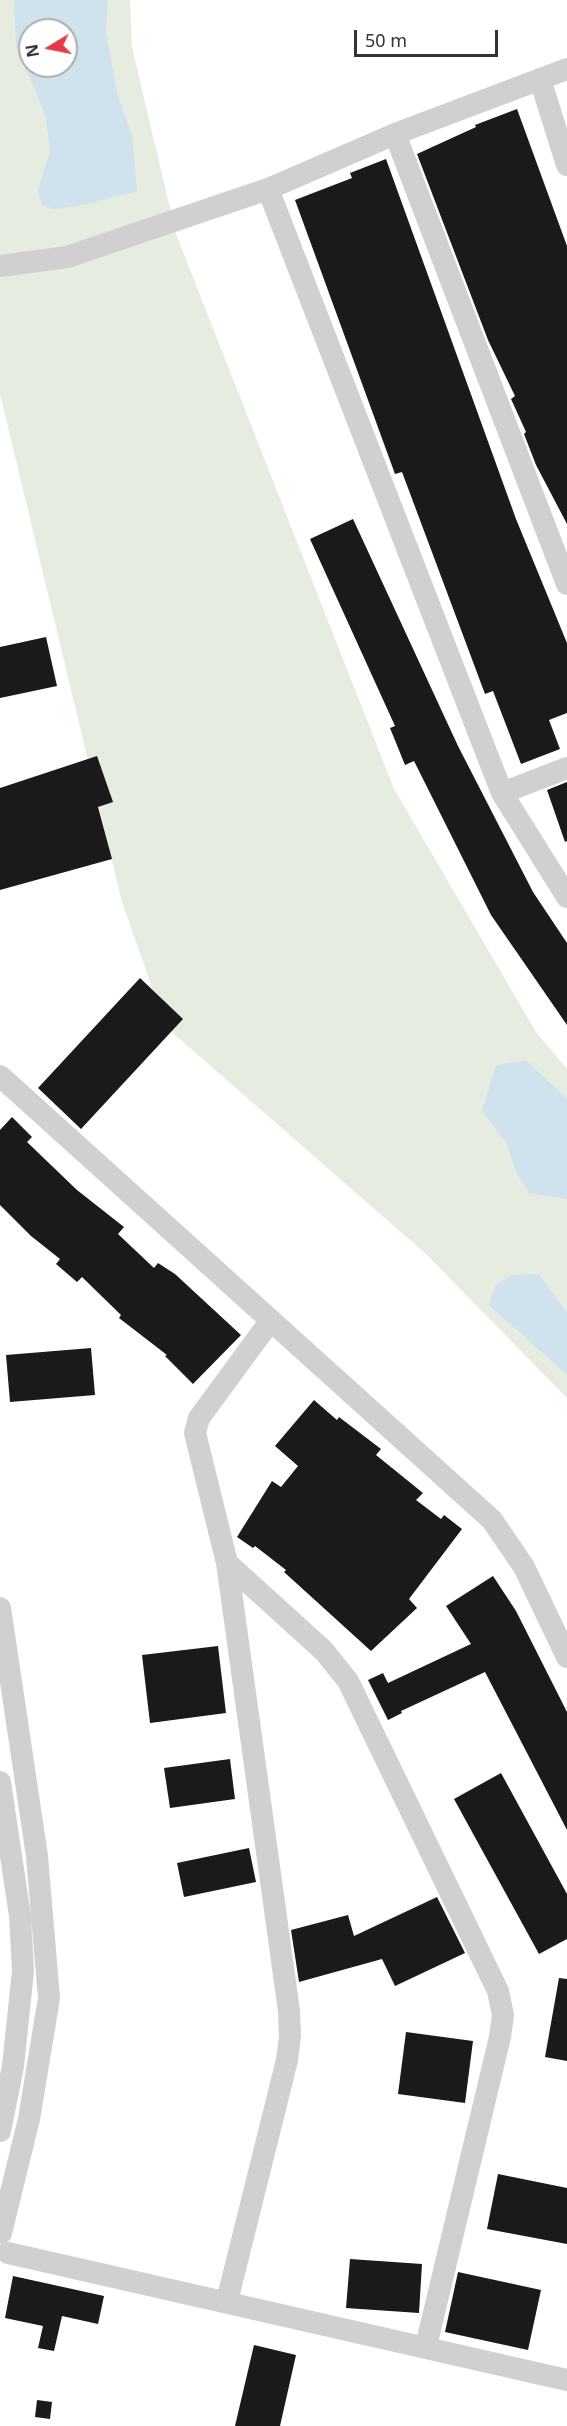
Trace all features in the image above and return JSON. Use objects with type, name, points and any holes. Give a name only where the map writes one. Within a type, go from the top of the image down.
[{"type":"street","points":[[0,266],[67,257],[268,189],[395,134],[567,69]]},
{"type":"street","points":[[540,79],[567,165]]},
{"type":"street","points":[[395,134],[567,584]]},
{"type":"street","points":[[268,189],[502,793],[567,897]]},
{"type":"street","points":[[502,793],[567,768]]},
{"type":"street","points":[[0,1076],[492,1520],[524,1567],[567,1657]]},
{"type":"street","points":[[227,2301],[287,2060],[290,2036],[286,1987],[227,1563],[195,1433],[199,1418],[271,1320]]},
{"type":"street","points":[[227,1563],[324,1651],[348,1681],[498,1991],[503,2015],[500,2037],[426,2346]]},
{"type":"street","points":[[0,1608],[4,1666],[38,1856],[49,1998],[29,2119],[2,2246],[227,2301],[567,2379]]},
{"type":"street","points":[[0,1782],[20,1916],[23,1971],[13,2066],[0,2131]]},
{"type":"shaded area","points":[[0,0],[130,0],[132,47],[176,234],[394,789],[536,1032],[567,1069],[567,1398],[426,1254],[166,1027],[122,902],[0,394]]},
{"type":"water","points":[[14,0],[108,0],[106,31],[117,93],[132,136],[137,191],[79,206],[54,209],[42,205],[38,190],[50,151],[46,117],[30,78],[78,78],[78,18],[18,18],[18,50]]},
{"type":"water","points":[[526,1060],[567,1099],[567,1199],[530,1193],[517,1174],[506,1142],[482,1111],[496,1065]]},
{"type":"water","points":[[539,1274],[567,1313],[567,1375],[489,1305],[496,1285],[512,1275]]},
{"type":"building","points":[[517,109],[567,246],[567,524],[536,465],[524,434],[526,432],[511,399],[515,396],[488,340],[417,154],[476,127],[475,125]]},
{"type":"building","points":[[386,159],[516,519],[567,643],[567,713],[549,720],[560,749],[521,764],[493,691],[485,694],[402,472],[395,474],[295,200],[352,178],[350,173]]},
{"type":"building","points":[[353,519],[458,746],[533,892],[567,943],[567,1025],[491,915],[414,761],[405,765],[390,728],[395,726],[310,539]]},
{"type":"building","points":[[46,637],[57,686],[0,698],[0,647]]},
{"type":"building","points":[[97,756],[113,802],[98,807],[112,859],[0,890],[0,788]]},
{"type":"building","points":[[567,782],[567,841],[565,842],[547,790]]},
{"type":"building","points":[[140,978],[183,1019],[81,1129],[38,1088]]},
{"type":"building","points":[[12,1117],[32,1137],[27,1142],[77,1190],[124,1227],[118,1234],[154,1268],[158,1263],[175,1274],[241,1335],[193,1384],[165,1356],[167,1355],[119,1318],[121,1315],[82,1277],[77,1282],[56,1264],[60,1259],[31,1236],[0,1205],[0,1130]]},
{"type":"building","points":[[91,1348],[95,1395],[10,1402],[6,1355]]},
{"type":"building","points":[[314,1400],[337,1420],[339,1417],[381,1449],[376,1455],[423,1493],[416,1500],[441,1519],[444,1515],[462,1529],[409,1599],[417,1608],[371,1651],[284,1572],[286,1570],[255,1546],[253,1548],[237,1537],[272,1481],[281,1487],[298,1466],[275,1446]]},
{"type":"building","points":[[493,1576],[516,1611],[567,1712],[567,1830],[485,1672],[401,1711],[402,1713],[388,1720],[368,1680],[383,1673],[388,1683],[471,1644],[446,1606]]},
{"type":"building","points":[[218,1646],[226,1713],[150,1723],[142,1655]]},
{"type":"building","points":[[230,1759],[235,1799],[170,1808],[164,1768]]},
{"type":"building","points":[[501,1773],[567,1894],[567,1939],[539,1954],[454,1799]]},
{"type":"building","points":[[249,1848],[256,1882],[184,1897],[177,1863]]},
{"type":"building","points":[[437,1897],[465,1953],[395,1986],[382,1959],[299,1982],[291,1930],[348,1915],[354,1936]]},
{"type":"building","points":[[559,1978],[567,1979],[567,2061],[545,2057]]},
{"type":"building","points":[[406,2032],[473,2041],[465,2103],[398,2094]]},
{"type":"building","points":[[498,2174],[567,2188],[567,2244],[487,2229]]},
{"type":"building","points":[[350,2259],[422,2264],[419,2313],[346,2308]]},
{"type":"building","points":[[458,2272],[541,2290],[528,2350],[445,2332]]},
{"type":"building","points":[[13,2276],[104,2296],[98,2324],[62,2316],[54,2351],[38,2348],[43,2326],[5,2318]]},
{"type":"building","points":[[254,2345],[296,2355],[280,2426],[235,2426]]},
{"type":"building","points":[[37,2400],[52,2402],[50,2419],[35,2417]]}]
